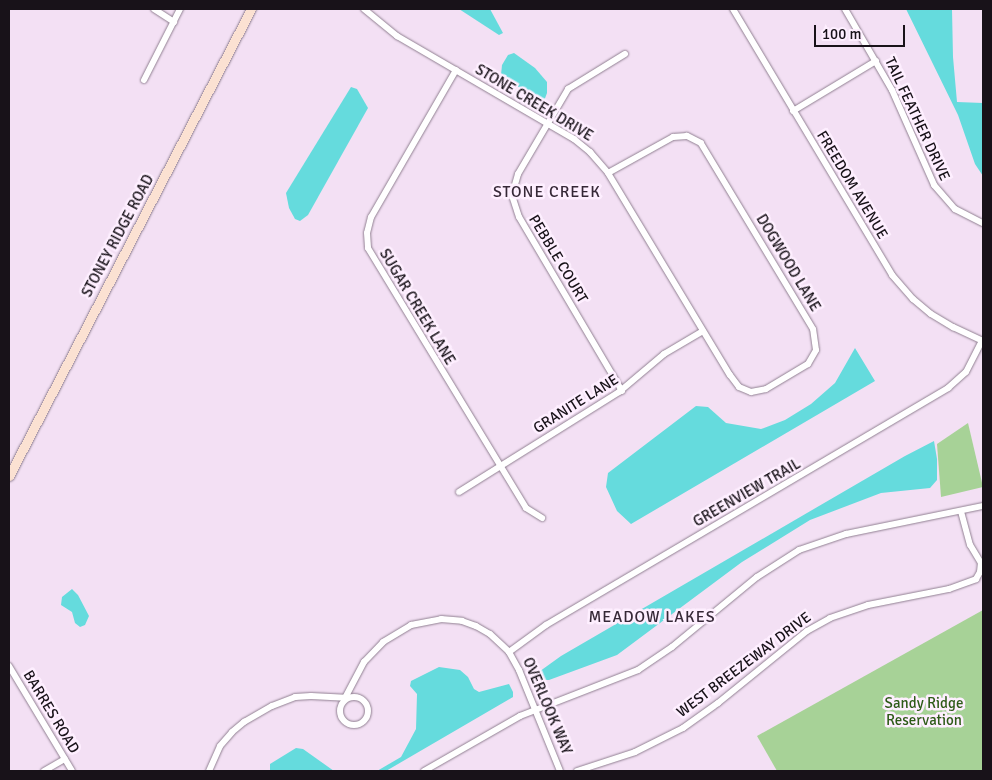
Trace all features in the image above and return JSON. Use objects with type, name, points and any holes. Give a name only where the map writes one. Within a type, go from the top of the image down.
[{"type":"street","points":[[154,9],[174,22]]},
{"type":"street","points":[[144,80],[180,9]]},
{"type":"street","name":"STONEY RIDGE ROAD","points":[[9,476],[250,9]]},
{"type":"street","name":"STONE CREEK DRIVE","points":[[364,9],[398,36],[584,146],[608,173],[703,331]]},
{"type":"street","name":"FREEDOM AVENUE","points":[[732,9],[880,258],[899,284],[913,299],[938,318],[983,341]]},
{"type":"street","name":"TAIL FEATHER DRIVE","points":[[845,9],[892,90],[934,186],[955,209],[983,223]]},
{"type":"street","name":"PEBBLE COURT","points":[[622,391],[514,206],[512,195],[515,180],[571,86],[625,54]]},
{"type":"street","points":[[793,111],[876,61]]},
{"type":"street","name":"SUGAR CREEK LANE","points":[[456,70],[373,212],[367,228],[367,243],[372,257],[526,508],[542,518]]},
{"type":"street","name":"DOGWOOD LANE","points":[[608,173],[673,137],[687,136],[701,143],[813,329],[816,350],[812,359],[803,368],[766,389],[751,392],[741,388],[734,381],[703,331]]},
{"type":"street","name":"GRANITE LANE","points":[[459,492],[622,391],[664,354],[703,331]]},
{"type":"street","name":"GREENVIEW TRAIL","points":[[509,652],[540,628],[943,392],[966,372],[983,341]]},
{"type":"street","points":[[424,771],[515,719],[638,670],[672,647],[764,572],[799,550],[846,534],[983,506]]},
{"type":"street","name":"WEST BREEZEWAY DRIVE","points":[[577,771],[646,747],[683,728],[718,704],[806,631],[830,618],[868,605],[949,589],[976,579],[980,572],[981,563],[970,545],[961,512]]},
{"type":"street","name":"OVERLOOK WAY","points":[[209,771],[220,746],[232,732],[272,706],[305,696],[345,698],[357,698],[364,701],[368,711],[363,721],[351,725],[344,721],[340,709],[345,698],[360,668],[374,650],[387,638],[418,623],[441,619],[462,621],[486,632],[509,652],[519,670],[560,771]]},
{"type":"street","name":"BARRES ROAD","points":[[9,666],[72,771]]},
{"type":"street","points":[[44,771],[65,759]]},
{"type":"green space","points":[[968,423],[983,487],[941,497],[937,444]]},
{"type":"green space","name":"Sandy Ridge Reservation","points":[[983,610],[983,771],[777,771],[757,736]]},
{"type":"water","points":[[459,9],[490,9],[503,33],[499,35]]},
{"type":"water","points":[[906,9],[952,9],[953,57],[957,102],[983,103],[983,176],[975,164],[958,115]]},
{"type":"water","points":[[514,53],[535,68],[547,82],[547,93],[544,101],[539,101],[501,75],[502,65],[508,55]]},
{"type":"water","points":[[351,87],[357,89],[368,108],[308,215],[300,221],[295,219],[289,208],[286,193]]},
{"type":"water","points":[[855,348],[875,381],[631,524],[617,511],[606,487],[608,473],[696,406],[708,407],[726,423],[761,429],[785,420],[811,404],[835,383]]},
{"type":"water","points":[[934,441],[937,459],[937,480],[930,488],[881,493],[810,520],[742,562],[617,655],[549,680],[535,680],[536,674],[561,656]]},
{"type":"water","points":[[72,589],[78,595],[89,616],[85,625],[80,627],[75,623],[72,612],[61,605],[62,597]]},
{"type":"water","points":[[439,667],[460,670],[468,677],[474,689],[479,692],[509,684],[513,697],[386,771],[377,771],[401,757],[416,729],[417,694],[410,686],[411,681]]},
{"type":"water","points":[[296,748],[303,749],[334,771],[270,771],[270,764]]},
{"type":"district","name":"STONE CREEK","points":[[547,192]]},
{"type":"district","name":"MEADOW LAKES","points":[[652,617]]}]
